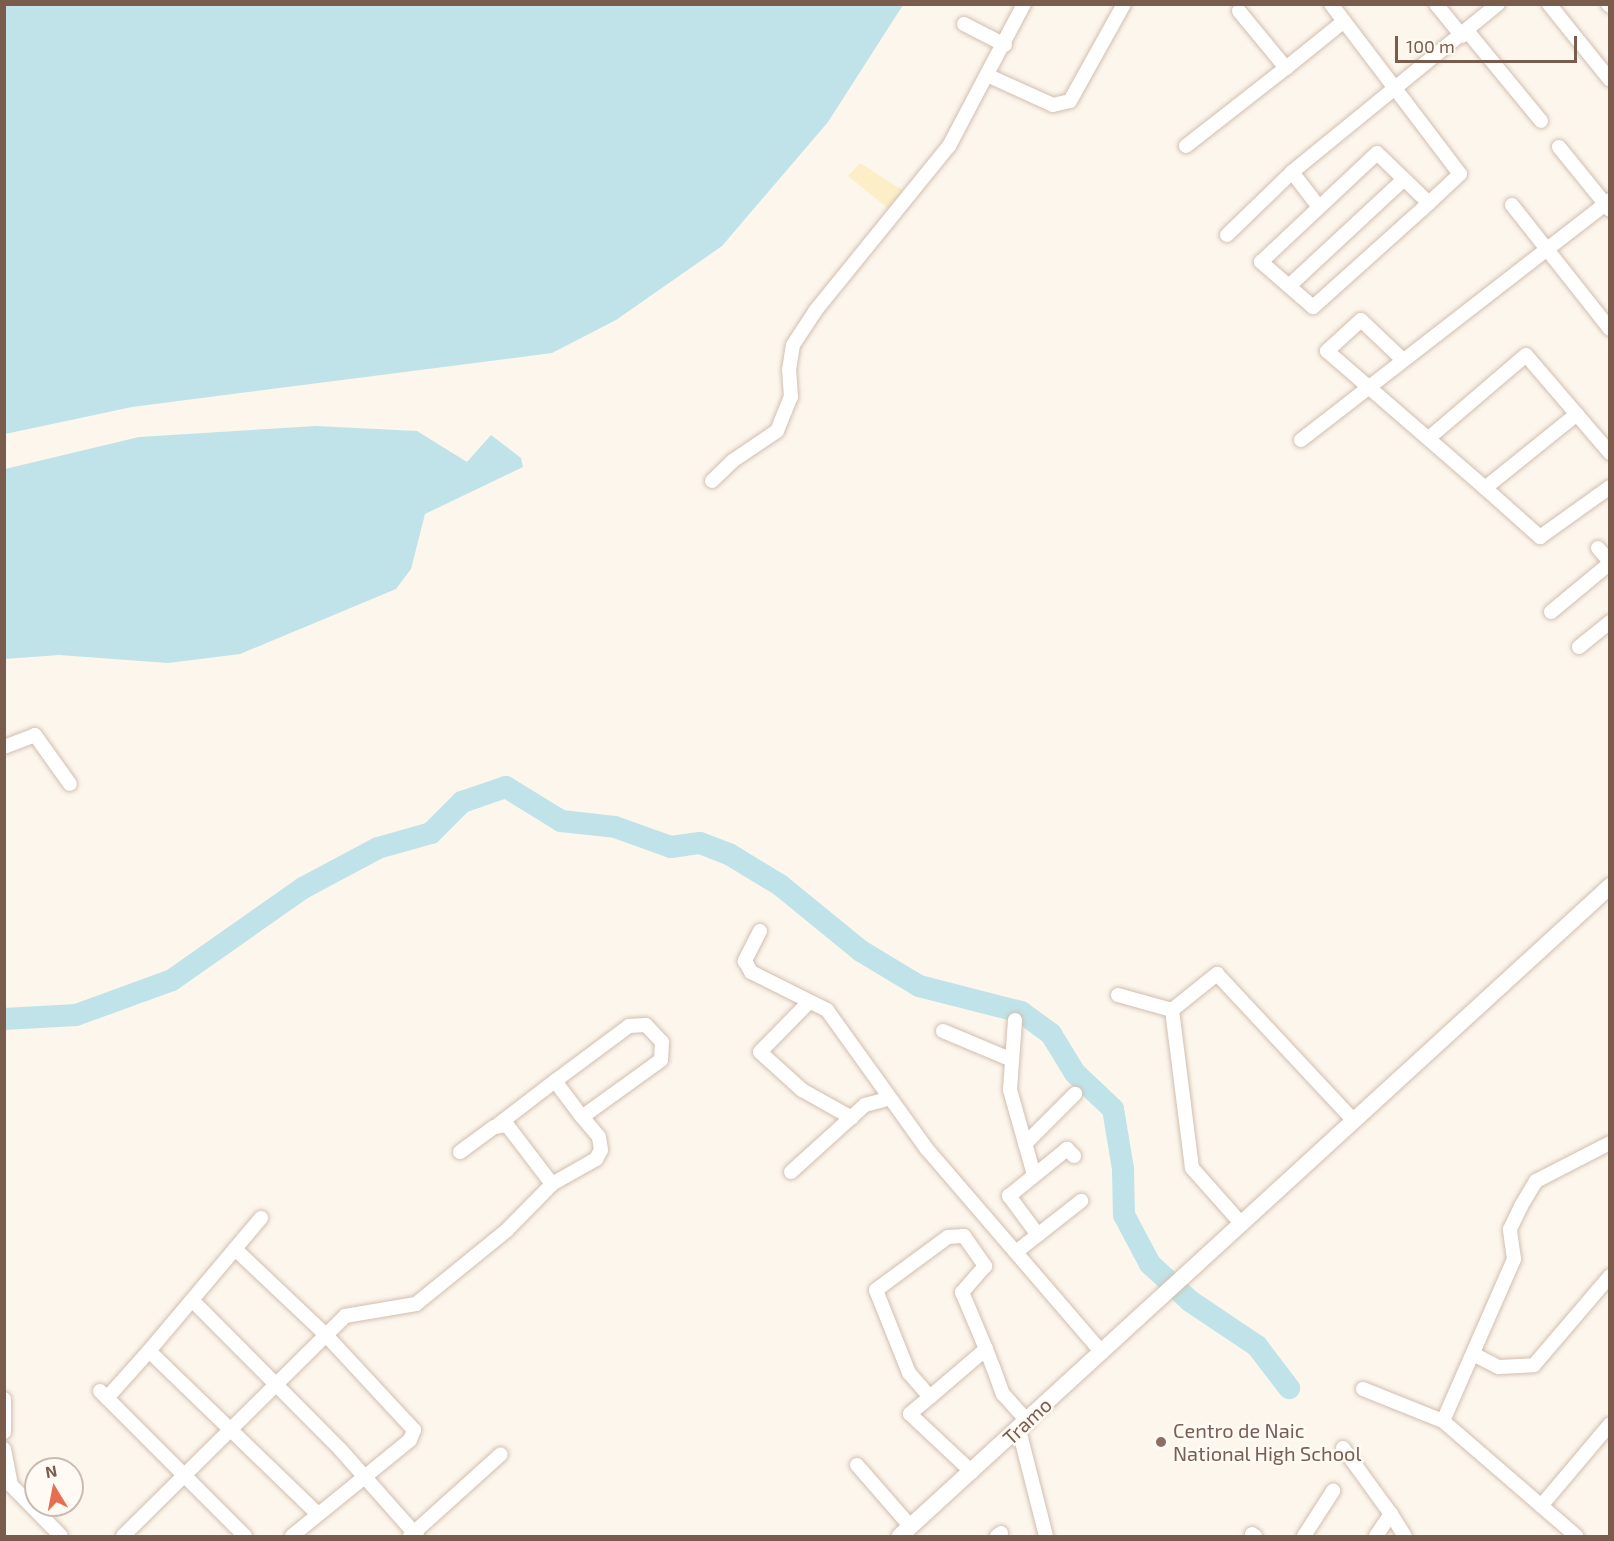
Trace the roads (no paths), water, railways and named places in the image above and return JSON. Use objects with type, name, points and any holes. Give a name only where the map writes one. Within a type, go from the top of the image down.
[{"type":"street","points":[[712,481],[734,460],[777,431],[791,397],[789,370],[793,345],[816,310],[949,146],[989,76],[1024,4]]},
{"type":"street","points":[[989,76],[1053,105],[1070,101],[1124,4]]},
{"type":"street","points":[[1331,4],[1460,174],[1429,203],[1313,307],[1262,262],[1377,153],[1429,203]]},
{"type":"street","points":[[1436,4],[1541,121]]},
{"type":"street","points":[[1227,235],[1292,172],[1465,34],[1498,4]]},
{"type":"street","points":[[1554,7],[1610,80]]},
{"type":"street","points":[[1239,11],[1286,68]]},
{"type":"street","points":[[1186,146],[1343,22]]},
{"type":"street","points":[[964,24],[1005,45]]},
{"type":"street","points":[[1301,440],[1545,249],[1608,204],[1559,147]]},
{"type":"street","points":[[1292,172],[1319,207]]},
{"type":"street","points":[[1289,286],[1404,179]]},
{"type":"street","points":[[1512,206],[1610,329]]},
{"type":"street","points":[[1403,360],[1361,320],[1327,351],[1367,388],[1430,437],[1540,537],[1610,488]]},
{"type":"street","points":[[1430,437],[1526,355],[1610,453]]},
{"type":"street","points":[[1485,488],[1577,414]]},
{"type":"street","points":[[1551,612],[1610,563],[1598,548]]},
{"type":"street","points":[[1579,647],[1610,621]]},
{"type":"street","points":[[4,747],[35,735],[70,784]]},
{"type":"street","name":"Tramo","points":[[906,1532],[1023,1426],[1186,1270],[1610,886]]},
{"type":"street","points":[[760,931],[745,961],[751,972],[827,1010],[888,1099],[1100,1350]]},
{"type":"street","points":[[1172,1010],[1217,974],[1353,1120]]},
{"type":"street","points":[[1118,994],[1172,1010]]},
{"type":"street","points":[[809,1002],[760,1052],[802,1090],[852,1118]]},
{"type":"street","points":[[1172,1010],[1192,1168],[1240,1222]]},
{"type":"street","points":[[1015,1020],[1010,1090],[1034,1175]]},
{"type":"street","points":[[460,1152],[634,1023],[646,1025],[662,1042],[661,1060],[582,1117]]},
{"type":"street","points":[[943,1031],[1012,1060]]},
{"type":"street","points":[[123,1536],[274,1383],[345,1316],[416,1304],[507,1230],[552,1184],[600,1155],[602,1142],[555,1081]]},
{"type":"street","points":[[1025,1144],[1075,1094]]},
{"type":"street","points":[[791,1172],[865,1105],[888,1099]]},
{"type":"street","points":[[494,1127],[512,1127],[552,1184]]},
{"type":"street","points":[[1443,1421],[1514,1258],[1510,1229],[1526,1197],[1536,1181],[1610,1143]]},
{"type":"street","points":[[1038,1235],[1009,1196],[1067,1149],[1074,1156]]},
{"type":"street","points":[[1016,1252],[1081,1201]]},
{"type":"street","points":[[245,1536],[103,1394],[194,1302],[261,1218]]},
{"type":"street","points":[[930,1397],[909,1373],[876,1290],[953,1235],[963,1236],[985,1262],[985,1270],[962,1292],[1003,1394],[1023,1426],[1046,1536]]},
{"type":"street","points":[[235,1249],[325,1334],[414,1430],[410,1440],[317,1513],[292,1536]]},
{"type":"street","points":[[1473,1354],[1499,1367],[1534,1365],[1610,1276]]},
{"type":"street","points":[[194,1302],[366,1476],[414,1535],[501,1454]]},
{"type":"street","points":[[972,1472],[910,1414],[986,1349]]},
{"type":"street","points":[[148,1351],[317,1513]]},
{"type":"street","points":[[1363,1389],[1443,1421],[1576,1536]]},
{"type":"street","points":[[4,1399],[4,1432]]},
{"type":"street","points":[[1541,1506],[1610,1424]]},
{"type":"street","points":[[1343,1448],[1406,1536]]},
{"type":"street","points":[[4,1449],[11,1485],[60,1536]]},
{"type":"street","points":[[857,1465],[906,1532]]},
{"type":"street","points":[[1304,1536],[1334,1491]]},
{"type":"street","points":[[1376,1536],[1391,1514]]},
{"type":"water","points":[[4,5],[903,5],[828,122],[722,246],[616,320],[552,353],[132,407],[5,434]]},
{"type":"water","points":[[316,426],[417,431],[467,462],[491,435],[521,458],[523,467],[425,514],[411,569],[396,589],[240,654],[168,663],[59,655],[5,659],[5,469],[139,437]]},
{"type":"waterway","points":[[4,1019],[76,1015],[172,980],[303,888],[378,848],[431,833],[462,802],[506,787],[561,821],[615,827],[671,847],[700,843],[729,854],[780,885],[861,951],[919,986],[1021,1012],[1051,1034],[1075,1073],[1113,1109],[1123,1169],[1124,1215],[1150,1264],[1190,1301],[1257,1346],[1289,1388]]},
{"type":"place","name":"Centro de Naic National High School","points":[[1161,1442]]}]
